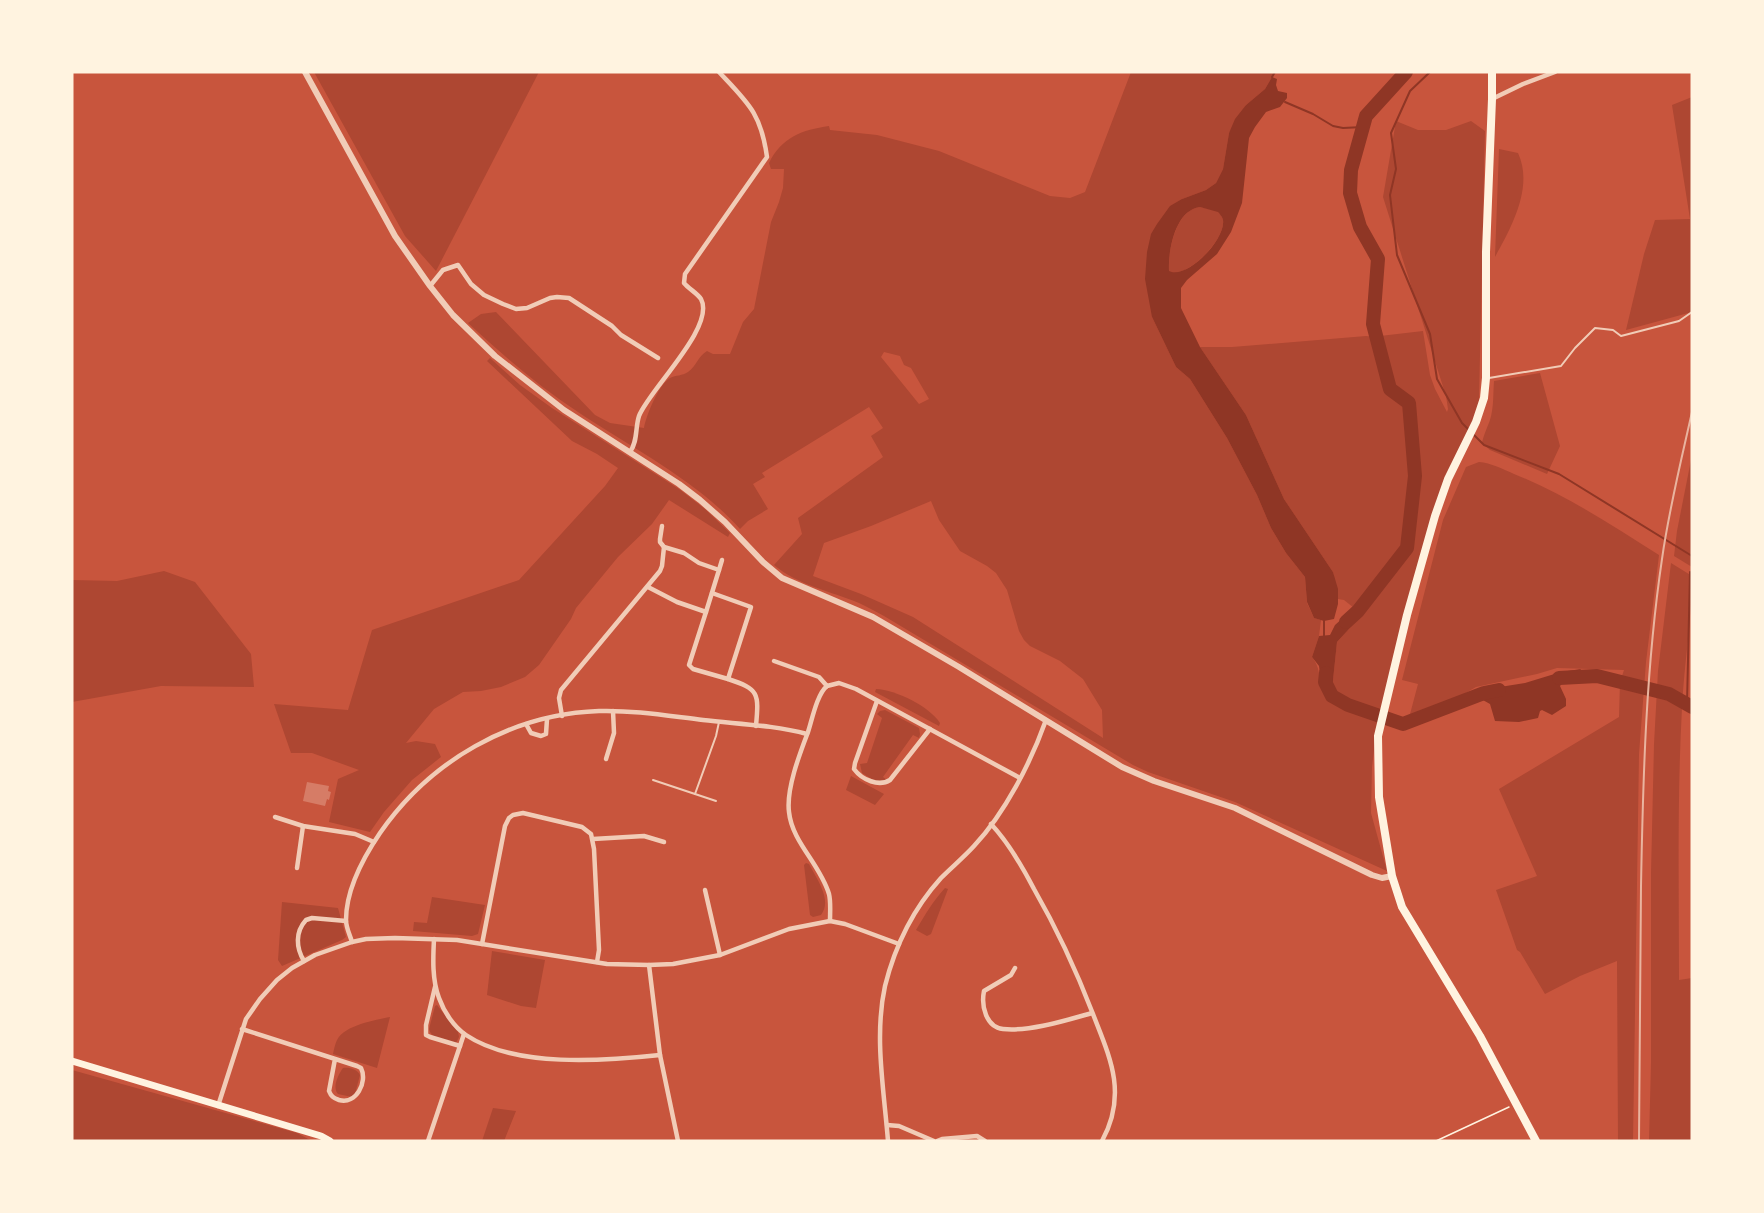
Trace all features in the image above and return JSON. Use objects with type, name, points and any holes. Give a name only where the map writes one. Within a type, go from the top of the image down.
[{"type":"main road","points":[[1492,72],[1484,398],[1468,440],[1448,479],[1407,615],[1377,746],[1379,796],[1392,876],[1402,907],[1452,986],[1536,1141]]},
{"type":"main road","points":[[72,1061],[311,1133],[330,1141]]},
{"type":"street","points":[[305,72],[395,236],[430,286],[459,321],[495,356],[564,410],[700,500],[782,578],[873,617],[1138,776],[1235,808],[1372,875],[1382,878],[1392,876]]},
{"type":"street","points":[[630,452],[635,445],[639,416],[686,350],[702,315],[702,302],[684,283],[685,273],[767,157],[764,135],[755,113],[719,72]]},
{"type":"street","points":[[1492,99],[1555,72]]},
{"type":"street","points":[[430,286],[443,270],[458,265],[471,284],[484,295],[516,309],[527,308],[550,298],[569,298],[658,358]]},
{"type":"street","points":[[562,716],[558,698],[561,690],[661,569],[664,547],[660,538],[662,526]]},
{"type":"street","points":[[664,547],[684,553],[699,563],[719,570]]},
{"type":"street","points":[[722,560],[689,665],[693,669],[745,684],[754,691],[757,700],[756,726]]},
{"type":"street","points":[[648,587],[677,602],[706,612]]},
{"type":"street","points":[[712,593],[752,607],[728,679]]},
{"type":"street","points":[[774,661],[819,677],[827,686]]},
{"type":"street","points":[[830,921],[829,894],[794,830],[788,810],[796,768],[820,695],[827,686],[834,683],[843,684],[878,700],[1020,778]]},
{"type":"street","points":[[878,700],[855,763],[854,769],[858,774],[878,784],[890,780],[930,729]]},
{"type":"street","points":[[606,759],[614,734],[613,711]]},
{"type":"street","points":[[352,942],[346,921],[351,888],[374,842],[399,807],[414,792],[464,752],[489,739],[526,724],[547,719],[587,712],[613,711],[756,726],[807,734]]},
{"type":"street","points":[[526,724],[531,733],[541,736],[546,734],[547,719]]},
{"type":"street","points":[[888,1141],[881,1052],[881,1020],[885,987],[899,944],[908,924],[924,900],[991,824],[1020,778],[1035,749],[1046,720]]},
{"type":"street","points":[[482,944],[505,826],[509,818],[523,813],[586,829],[593,839],[599,950],[597,962]]},
{"type":"street","points":[[275,817],[303,826],[355,834],[374,842]]},
{"type":"street","points":[[991,824],[1009,846],[1044,907],[1080,980],[1112,1066],[1114,1108],[1112,1120],[1102,1141]]},
{"type":"street","points":[[297,867],[303,826]]},
{"type":"street","points":[[593,839],[644,836],[664,842]]},
{"type":"street","points":[[705,891],[720,955]]},
{"type":"street","points":[[304,961],[298,937],[306,920],[312,918],[346,921]]},
{"type":"street","points":[[218,1106],[242,1029],[251,1011],[268,989],[286,972],[304,961],[352,942],[395,938],[434,939],[482,944],[617,965],[673,964],[720,955],[789,928],[830,921],[840,922],[899,944]]},
{"type":"street","points":[[434,939],[435,986],[426,1025],[426,1035],[460,1046]]},
{"type":"street","points":[[649,965],[660,1055],[678,1141]]},
{"type":"street","points":[[1015,968],[1011,975],[984,991],[983,1001],[986,1015],[993,1025],[1002,1029],[1024,1028],[1092,1013]]},
{"type":"street","points":[[435,986],[444,1010],[464,1034],[494,1049],[537,1057],[584,1060],[660,1055]]},
{"type":"street","points":[[242,1029],[357,1066],[363,1071],[363,1080],[357,1095],[351,1101],[333,1097],[329,1091],[335,1059]]},
{"type":"street","points":[[428,1141],[464,1034]]},
{"type":"street","points":[[887,1125],[899,1126],[936,1141],[977,1136],[985,1141]]},
{"type":"lane","points":[[1486,378],[1494,379],[1561,366],[1595,328],[1613,330],[1621,336],[1679,321],[1692,312]]},
{"type":"lane","points":[[695,794],[717,736],[719,722]]},
{"type":"lane","points":[[653,780],[716,801]]},
{"type":"path","points":[[1436,1141],[1510,1106]]},
{"type":"shaded area","points":[[314,72],[539,72],[436,271],[405,236]]},
{"type":"shaded area","points":[[1131,72],[1275,72],[1265,89],[1246,105],[1229,133],[1223,169],[1216,183],[1206,190],[1182,199],[1152,317],[1176,367],[1190,379],[1227,438],[1257,495],[1271,528],[1286,553],[1305,577],[1307,603],[1314,618],[1321,620],[1319,636],[1312,657],[1318,668],[1324,691],[1335,702],[1357,711],[1355,703],[1332,690],[1337,642],[1410,546],[1414,529],[1418,470],[1413,403],[1393,387],[1380,336],[1423,331],[1430,375],[1447,412],[1448,409],[1446,396],[1383,197],[1396,121],[1418,130],[1446,130],[1471,121],[1485,131],[1479,400],[1475,416],[1445,478],[1377,726],[1372,767],[1371,813],[1387,871],[1235,802],[1133,765],[884,616],[859,603],[793,578],[774,565],[802,534],[798,518],[883,457],[871,436],[883,428],[869,407],[762,473],[765,477],[753,484],[768,509],[748,521],[740,529],[722,511],[683,480],[549,392],[468,323],[481,314],[496,312],[595,415],[610,423],[644,428],[654,401],[666,381],[688,372],[707,351],[713,354],[730,354],[743,322],[754,309],[771,222],[783,188],[784,169],[771,169],[769,163],[780,147],[794,136],[829,126],[830,130],[877,135],[939,151],[1050,196],[1070,198],[1085,192]],"holes":[[[884,352],[900,356],[904,365],[911,368],[929,399],[919,404],[881,357]],[[931,501],[939,520],[960,551],[996,573],[1007,590],[1019,631],[1024,640],[1030,646],[1060,661],[1083,679],[1102,710],[1103,738],[913,617],[813,576],[824,543]]]},
{"type":"shaded area","points":[[1272,77],[1277,79],[1278,91],[1287,93],[1287,98],[1280,107],[1266,112],[1249,138],[1242,203],[1231,232],[1217,254],[1181,288],[1181,308],[1200,347],[1246,415],[1284,499],[1333,572],[1338,589],[1338,604],[1334,619],[1324,621],[1314,618],[1307,602],[1305,577],[1286,553],[1271,528],[1257,495],[1227,438],[1190,379],[1176,367],[1152,317],[1145,279],[1147,252],[1151,234],[1157,224],[1170,206],[1216,183],[1223,169],[1229,133],[1235,119],[1246,105],[1265,89]],"holes":[[[1200,207],[1218,212],[1223,219],[1222,228],[1212,247],[1195,264],[1185,270],[1169,271],[1172,243],[1184,215]]]},
{"type":"shaded area","points":[[1692,97],[1692,312],[1626,330],[1644,254],[1655,220],[1690,219],[1672,105]]},
{"type":"shaded area","points":[[1499,149],[1518,153],[1523,180],[1522,193],[1514,220],[1495,257]]},
{"type":"shaded area","points":[[1200,207],[1218,211],[1220,214],[1223,220],[1218,237],[1212,247],[1195,264],[1177,273],[1169,272],[1172,243],[1179,224],[1191,210]]},
{"type":"shaded area","points":[[1375,337],[1384,385],[1404,405],[1411,462],[1403,547],[1354,608],[1344,600],[1338,599],[1333,572],[1284,499],[1246,415],[1200,347],[1232,347]]},
{"type":"shaded area","points":[[490,358],[520,385],[552,408],[679,489],[705,509],[730,533],[728,537],[669,500],[652,524],[618,557],[576,608],[539,665],[525,677],[501,687],[463,692],[434,709],[406,743],[416,741],[435,744],[441,757],[412,780],[370,832],[329,822],[338,779],[359,770],[312,753],[291,753],[274,704],[348,710],[372,630],[519,580],[605,486],[618,468],[572,441],[487,361]]},
{"type":"shaded area","points":[[1540,373],[1560,446],[1547,474],[1490,450],[1482,443],[1493,405],[1494,381]]},
{"type":"shaded area","points":[[1692,455],[1692,567],[1674,556]]},
{"type":"shaded area","points":[[1479,462],[1497,466],[1552,491],[1659,555],[1646,662],[1639,754],[1633,1141],[1618,1141],[1617,961],[1545,994],[1517,950],[1496,890],[1537,876],[1499,789],[1619,717],[1620,682],[1624,670],[1557,668],[1476,687],[1409,718],[1418,684],[1402,680],[1443,520],[1466,467]]},
{"type":"shaded area","points":[[1671,563],[1692,576],[1679,776],[1679,980],[1692,978],[1692,1141],[1649,1141],[1654,744],[1658,671]]},
{"type":"shaded area","points":[[164,571],[195,582],[251,654],[254,687],[161,686],[72,702],[72,580],[117,581]]},
{"type":"shaded area","points":[[1354,608],[1364,610],[1337,642],[1332,690],[1326,693],[1322,688],[1319,666],[1312,657],[1319,636],[1330,635],[1335,625]]},
{"type":"shaded area","points":[[1581,669],[1574,680],[1565,680],[1560,686],[1566,699],[1566,706],[1552,715],[1542,710],[1538,718],[1519,722],[1495,721],[1490,704],[1481,699],[1481,690],[1525,683],[1561,672]]},
{"type":"shaded area","points":[[876,689],[893,692],[920,705],[935,717],[940,723],[939,726],[875,692]]},
{"type":"shaded area","points":[[885,710],[919,728],[920,734],[919,738],[913,735],[883,777],[887,780],[878,783],[862,773],[860,764],[867,763],[882,718],[877,714]]},
{"type":"shaded area","points":[[851,776],[884,794],[875,805],[846,790]]},
{"type":"shaded area","points":[[809,864],[819,882],[825,903],[821,915],[813,917],[810,915],[804,865]]},
{"type":"shaded area","points":[[945,888],[948,889],[931,934],[927,936],[916,930]]},
{"type":"shaded area","points":[[432,897],[485,905],[478,934],[472,936],[413,931],[414,922],[427,923]]},
{"type":"shaded area","points":[[282,902],[338,908],[346,937],[282,966],[278,960]]},
{"type":"shaded area","points":[[492,951],[545,960],[536,1008],[521,1006],[487,995]]},
{"type":"shaded area","points":[[437,1005],[458,1032],[459,1037],[456,1043],[440,1039],[429,1029]]},
{"type":"shaded area","points":[[390,1017],[377,1068],[333,1054],[337,1040],[347,1030]]},
{"type":"shaded area","points":[[343,1068],[353,1069],[360,1075],[352,1097],[338,1094],[336,1091],[336,1081]]},
{"type":"shaded area","points":[[72,1070],[297,1133],[312,1141],[72,1141]]},
{"type":"shaded area","points":[[493,1108],[516,1111],[504,1141],[482,1141]]},
{"type":"building","points":[[307,782],[329,786],[328,791],[331,792],[325,806],[303,801]]},
{"type":"waterway","points":[[1272,77],[1275,72]]},
{"type":"waterway","points":[[1346,622],[1358,611],[1407,548],[1415,476],[1409,403],[1390,389],[1373,324],[1378,259],[1360,227],[1350,193],[1351,170],[1366,116],[1406,72]]},
{"type":"waterway","points":[[1430,72],[1410,91],[1391,133],[1396,169],[1390,195],[1397,255],[1430,334],[1437,379],[1462,423],[1484,445],[1559,474],[1692,556]]},
{"type":"waterway","points":[[1285,102],[1333,126],[1363,127]]},
{"type":"waterway","points":[[1687,704],[1690,572]]},
{"type":"waterway","points":[[1324,621],[1324,636]]},
{"type":"waterway","points":[[1326,673],[1325,682],[1332,696],[1348,705],[1403,724],[1484,693],[1499,690]]},
{"type":"waterway","points":[[1559,678],[1597,676],[1669,694],[1692,707]]},
{"type":"railway","points":[[1639,1141],[1642,845],[1649,681],[1665,540],[1692,412]]}]
